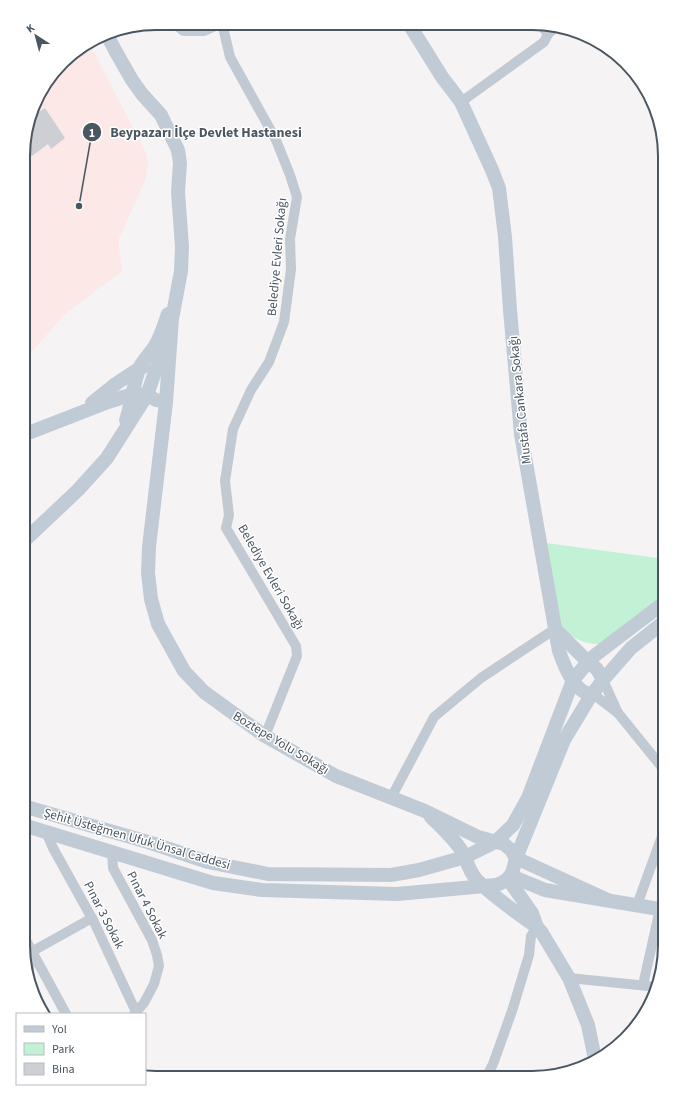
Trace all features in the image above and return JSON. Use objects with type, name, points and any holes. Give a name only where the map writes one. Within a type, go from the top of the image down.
[{"type":"street","name":"Belediye Evleri Sokağı","points":[[224,30],[230,58],[276,140],[290,175],[296,197],[290,239],[291,269],[284,322],[269,362],[251,390],[233,429],[224,481],[229,515],[226,528],[296,646],[297,656],[265,736]]},
{"type":"street","name":"Mustafa Cankara Sokağı","points":[[414,30],[442,77],[461,102],[499,188],[505,237],[521,434],[559,651],[573,680]]},
{"type":"street","points":[[545,31],[548,34]]},
{"type":"street","points":[[461,102],[544,42],[551,31]]},
{"type":"street","points":[[30,536],[94,474],[120,439],[147,395],[172,319],[181,271],[182,247],[178,192],[180,163],[178,150],[161,115],[142,94],[132,80],[109,39]]},
{"type":"street","points":[[120,439],[130,408],[132,394],[140,368],[154,347],[177,296]]},
{"type":"street","points":[[166,402],[172,319]]},
{"type":"street","points":[[79,413],[117,383],[140,368],[149,367],[156,369],[163,380],[166,402]]},
{"type":"street","points":[[30,432],[132,394],[147,395],[156,400],[166,402]]},
{"type":"street","name":"Boztepe Yolu Sokağı","points":[[166,402],[149,547],[148,573],[151,600],[158,624],[184,671],[204,692],[265,736],[336,776],[425,811],[478,837],[495,842]]},
{"type":"street","points":[[465,857],[495,842],[513,825],[528,798],[573,680],[588,662],[658,607]]},
{"type":"street","points":[[391,798],[434,717],[481,678],[555,629],[597,669],[618,713]]},
{"type":"street","points":[[484,886],[496,885],[509,878],[564,740],[593,694],[603,680],[631,648],[658,629]]},
{"type":"street","points":[[570,643],[584,648],[604,649]]},
{"type":"street","points":[[573,680],[576,687],[581,691],[586,694],[593,694],[618,713],[658,762]]},
{"type":"street","name":"Şehit Üsteğmen Ufuk Ünsal Caddesi","points":[[30,808],[148,842],[208,862],[268,874],[391,875],[419,870],[465,857]]},
{"type":"street","points":[[425,811],[450,836],[465,857],[465,861],[476,879],[537,927],[542,933],[569,978],[588,1025],[594,1055]]},
{"type":"street","name":"Şehit Üsteğmen Ufuk Ünsal Caddesi","points":[[30,827],[213,883],[262,890],[397,894],[484,886]]},
{"type":"street","name":"Pınar 3 Sokak","points":[[46,832],[53,848],[92,918],[135,1013]]},
{"type":"street","points":[[495,842],[508,847],[516,858],[608,900]]},
{"type":"street","points":[[637,905],[658,847]]},
{"type":"street","name":"Pınar 4 Sokak","points":[[112,852],[113,868],[152,940],[159,966],[154,984],[144,1003],[135,1013]]},
{"type":"street","points":[[509,878],[544,890],[658,908]]},
{"type":"street","points":[[509,878],[532,913],[537,927]]},
{"type":"street","points":[[32,951],[92,918]]},
{"type":"street","points":[[643,985],[658,925]]},
{"type":"street","points":[[490,1071],[512,1011],[529,954],[531,936],[537,927]]},
{"type":"street","points":[[30,947],[65,1013]]},
{"type":"street","points":[[31,959],[32,951]]},
{"type":"street","points":[[569,978],[651,986]]},
{"type":"shaded area","points":[[92,48],[146,153],[148,163],[146,178],[119,238],[122,271],[65,314],[30,352],[30,156],[34,123],[51,86],[73,61]]},
{"type":"green space","points":[[546,543],[658,558],[658,601],[601,644],[584,642],[570,635],[561,628]]},
{"type":"building","points":[[45,108],[65,138],[51,149],[48,144],[30,158],[31,139],[34,123],[38,113]]},
{"type":"place","name":"Beypazarı İlçe Devlet Hastanesi","points":[[79,206]]}]
